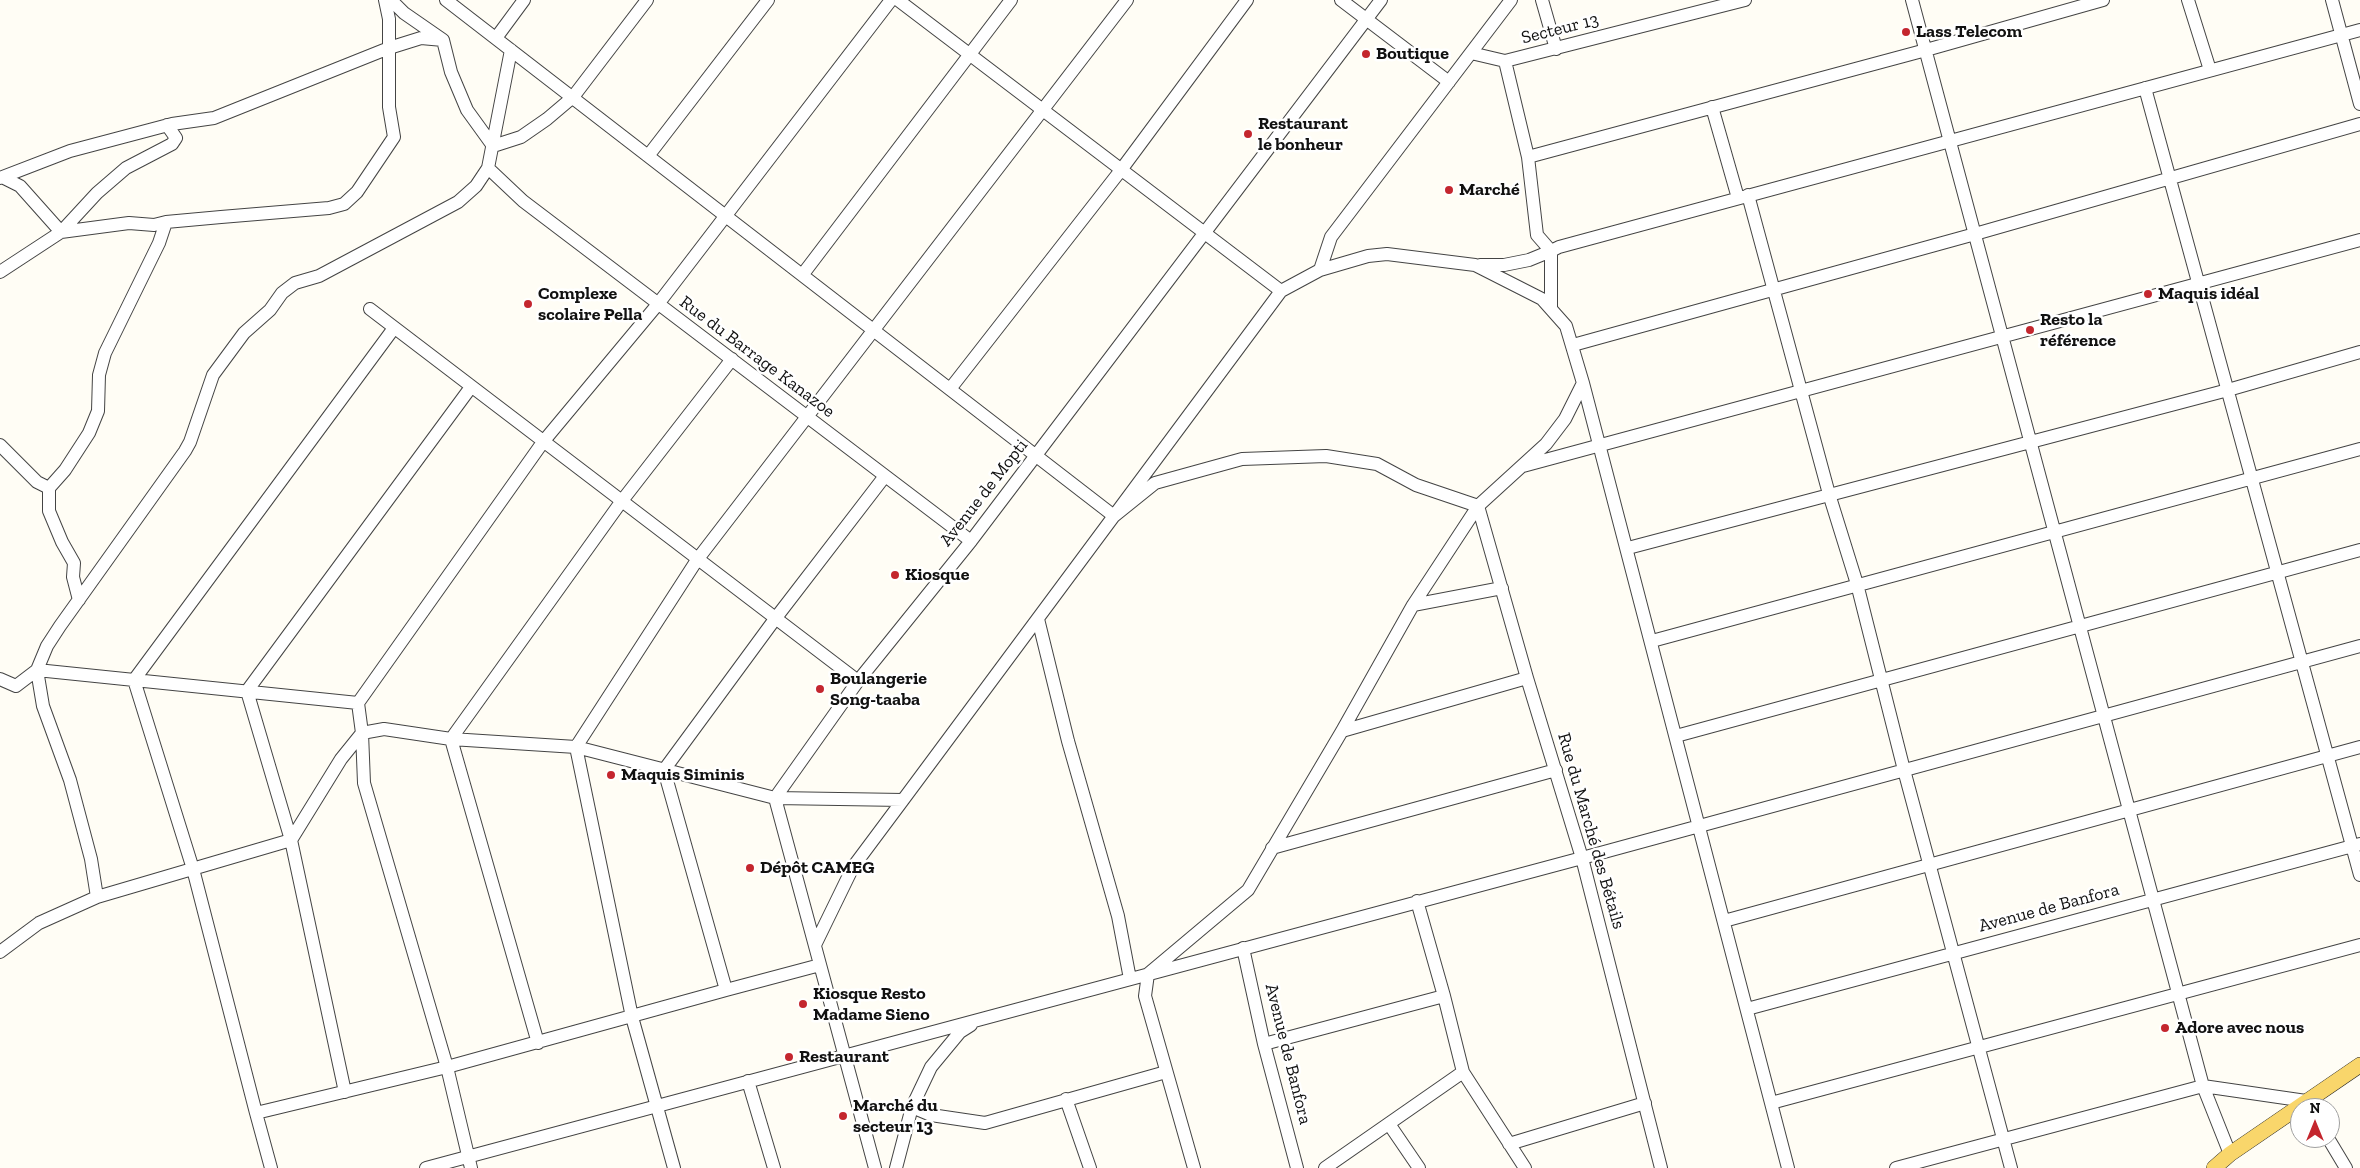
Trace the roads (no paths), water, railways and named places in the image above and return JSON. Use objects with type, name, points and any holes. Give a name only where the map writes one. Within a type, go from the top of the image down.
[{"type":"main road","points":[[2317,1098],[2360,1065]]},
{"type":"main road","points":[[2214,1168],[2230,1154],[2290,1116]]},
{"type":"street","points":[[61,232],[129,223],[154,226],[166,222],[329,208],[344,204],[357,192],[394,137],[389,107],[389,19],[385,0]]},
{"type":"street","points":[[391,0],[404,13],[443,40],[452,72],[467,110],[492,146]]},
{"type":"street","points":[[446,0],[1037,454],[1114,516]]},
{"type":"street","points":[[496,38],[524,0]]},
{"type":"street","points":[[492,146],[521,137],[547,119],[573,97],[647,0]]},
{"type":"street","points":[[648,156],[768,0]]},
{"type":"street","points":[[469,1162],[447,1067],[364,783],[362,733],[358,703],[544,442],[658,304],[891,0]]},
{"type":"street","points":[[898,0],[1281,291]]},
{"type":"street","points":[[802,274],[1011,0]]},
{"type":"street","points":[[674,1168],[632,1017],[576,748],[698,560],[806,416],[1043,111],[1126,0]]},
{"type":"street","points":[[950,389],[1121,170],[1247,0]]},
{"type":"street","points":[[1341,0],[1449,82]]},
{"type":"street","name":"Avenue de Mopti","points":[[775,798],[858,681],[1037,454],[1381,0]]},
{"type":"street","points":[[1320,270],[1332,236],[1511,0]]},
{"type":"street","points":[[1542,0],[1556,49]]},
{"type":"street","name":"Secteur 13","points":[[1471,53],[1505,61],[1745,0]]},
{"type":"street","points":[[1912,0],[2054,530],[2082,626],[2104,716],[2204,1086],[2230,1154]]},
{"type":"street","points":[[1528,157],[1926,50],[2103,0]]},
{"type":"street","points":[[2188,0],[2210,70]]},
{"type":"street","points":[[2332,0],[2360,104]]},
{"type":"street","points":[[815,945],[853,867],[1281,291],[1320,270],[1368,256],[1387,254],[1475,265],[1504,265],[1529,260],[1551,250],[2360,30]]},
{"type":"street","points":[[2,178],[70,151],[167,126],[214,118],[389,48],[421,38],[443,40]]},
{"type":"street","points":[[0,679],[16,686],[37,670],[47,646],[188,446],[213,375],[244,332],[270,310],[282,293],[294,283],[319,276],[458,202],[476,186],[488,168],[502,84],[511,50]]},
{"type":"street","points":[[1505,61],[1528,157],[1537,235],[1551,250],[1551,309]]},
{"type":"street","points":[[2145,88],[2328,756],[2356,845],[2360,875]]},
{"type":"street","points":[[1712,107],[1774,289],[1829,494],[1857,584],[1929,865],[2011,1168]]},
{"type":"street","points":[[1573,345],[1976,234],[2360,124]]},
{"type":"street","points":[[0,272],[61,232],[97,193],[126,168],[172,144],[176,138],[167,126]]},
{"type":"street","name":"Rue du Barrage Kanazoe","points":[[488,168],[523,201],[970,541]]},
{"type":"street","points":[[2,178],[20,186],[61,232]]},
{"type":"street","points":[[79,600],[73,577],[74,563],[62,542],[49,511],[49,488],[65,470],[89,433],[98,411],[100,375],[105,353],[160,243],[166,222]]},
{"type":"street","points":[[1521,467],[2360,240]]},
{"type":"street","points":[[1475,265],[1542,299],[1566,326],[1573,345],[1628,548],[1788,1168]]},
{"type":"street","points":[[370,309],[858,681]]},
{"type":"street","points":[[134,680],[394,328]]},
{"type":"street","points":[[1628,548],[2228,390],[2360,352]]},
{"type":"street","points":[[451,739],[621,502],[732,359]]},
{"type":"street","points":[[1194,1168],[1145,996],[1148,974],[1248,890],[1342,731],[1413,604],[1478,506],[1546,444],[1565,419],[1583,383]]},
{"type":"street","points":[[247,691],[471,387]]},
{"type":"street","points":[[0,445],[37,482],[49,488]]},
{"type":"street","points":[[1652,641],[2054,530],[2360,449]]},
{"type":"street","points":[[1114,516],[1155,483],[1242,459],[1326,456],[1377,464],[1416,486],[1478,506]]},
{"type":"street","points":[[664,770],[775,619],[885,476]]},
{"type":"street","name":"Rue du Marché des Bétails","points":[[1478,506],[1527,678],[1582,858],[1662,1168]]},
{"type":"street","points":[[1676,736],[2360,550]]},
{"type":"street","points":[[1413,604],[1502,588]]},
{"type":"street","points":[[1038,619],[1068,742],[1118,916],[1130,979]]},
{"type":"street","points":[[426,1168],[469,1162],[656,1106],[1582,858],[2302,660],[2360,646]]},
{"type":"street","points":[[37,670],[358,703]]},
{"type":"street","points":[[37,670],[43,706],[70,780],[91,859],[97,897]]},
{"type":"street","points":[[1342,731],[1527,678]]},
{"type":"street","points":[[134,680],[193,869],[271,1168]]},
{"type":"street","points":[[247,691],[291,840],[345,1092]]},
{"type":"street","points":[[0,952],[38,923],[97,897],[291,840],[341,759],[362,733],[384,729],[451,739],[576,748],[775,798],[903,800]]},
{"type":"street","points":[[451,739],[538,1043]]},
{"type":"street","points":[[1724,921],[2360,747]]},
{"type":"street","points":[[664,770],[726,990]]},
{"type":"street","points":[[1272,848],[1556,770]]},
{"type":"street","points":[[775,798],[875,1168]]},
{"type":"street","name":"Avenue de Banfora","points":[[1747,1009],[2356,845]]},
{"type":"street","points":[[1417,901],[1463,1072],[1524,1168]]},
{"type":"street","points":[[1771,1103],[2360,945]]},
{"type":"street","name":"Avenue de Banfora","points":[[1243,948],[1264,1044],[1297,1168]]},
{"type":"street","points":[[256,1114],[538,1043],[820,965]]},
{"type":"street","points":[[1264,1044],[1444,996]]},
{"type":"street","points":[[896,1168],[912,1107],[931,1067],[960,1032],[979,1019]]},
{"type":"street","points":[[912,1107],[931,1115],[985,1123],[1166,1072]]},
{"type":"street","points":[[1325,1168],[1463,1072]]},
{"type":"street","points":[[748,1082],[774,1168]]},
{"type":"street","points":[[1896,1168],[2204,1086],[2290,1102]]},
{"type":"street","points":[[1066,1099],[1090,1168]]},
{"type":"street","points":[[1509,1144],[1645,1103]]},
{"type":"street","points":[[1389,1124],[1420,1168]]},
{"type":"street","points":[[2334,1148],[2346,1168]]},
{"type":"place","name":"Lass Telecom","points":[[1906,32]]},
{"type":"place","name":"Boutique","points":[[1366,54]]},
{"type":"place","name":"Restaurant le bonheur","points":[[1248,134]]},
{"type":"place","name":"Marché","points":[[1449,190]]},
{"type":"place","name":"Maquis idéal","points":[[2148,294]]},
{"type":"place","name":"Complexe scolaire Pella","points":[[528,304]]},
{"type":"place","name":"Resto la référence","points":[[2030,330]]},
{"type":"place","name":"Kiosque","points":[[895,575]]},
{"type":"place","name":"Boulangerie Song-taaba","points":[[820,689]]},
{"type":"place","name":"Maquis Siminis","points":[[611,775]]},
{"type":"place","name":"Dépôt CAMEG","points":[[750,868]]},
{"type":"place","name":"Kiosque Resto Madame Sieno","points":[[803,1004]]},
{"type":"place","name":"Adore avec nous","points":[[2165,1028]]},
{"type":"place","name":"Restaurant","points":[[789,1057]]},
{"type":"place","name":"Marché du secteur 13","points":[[843,1116]]}]
